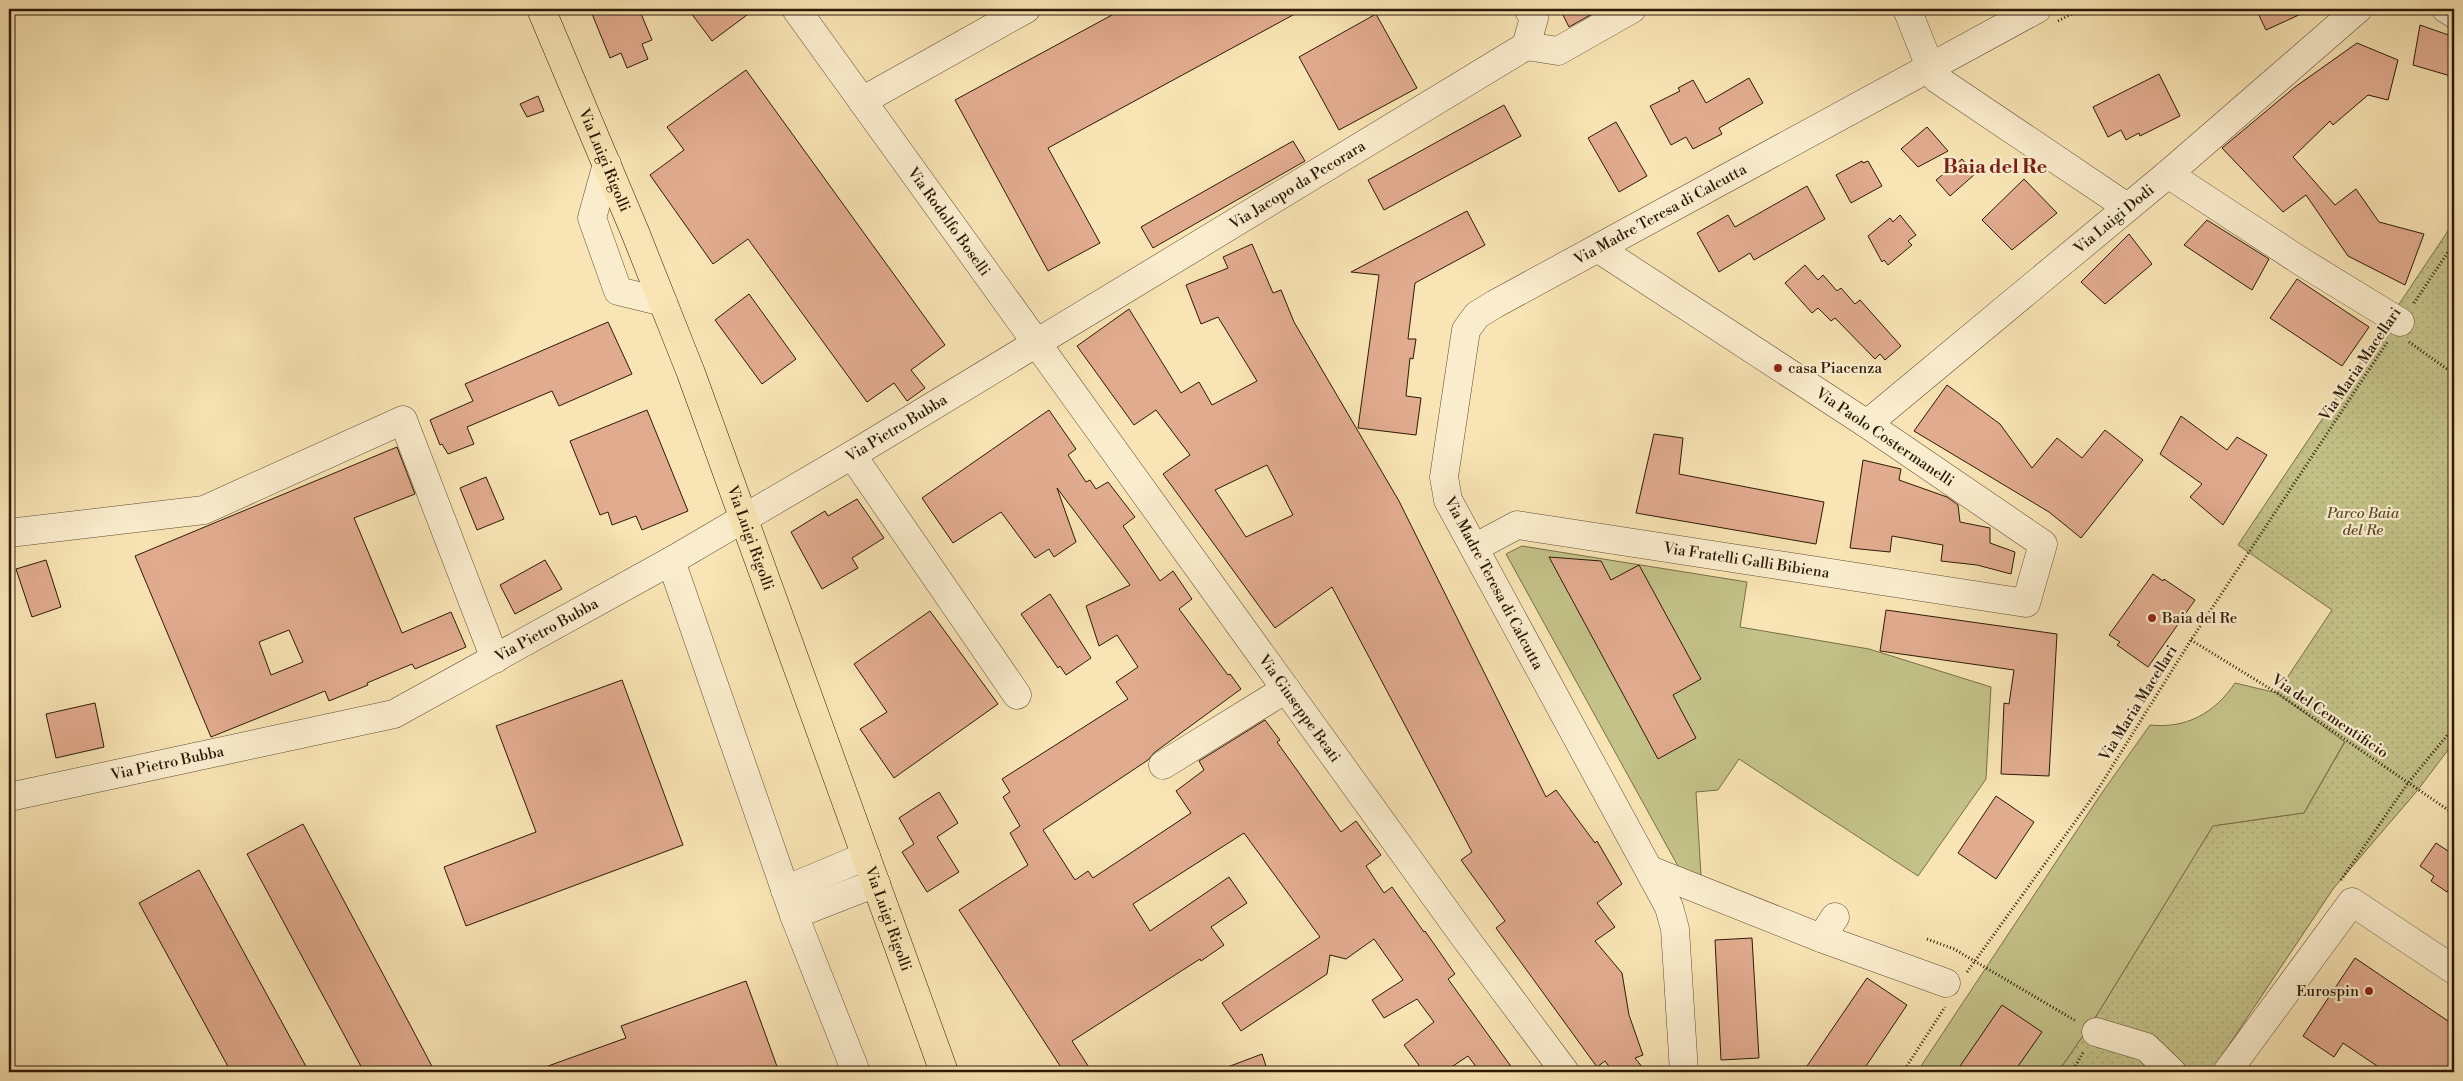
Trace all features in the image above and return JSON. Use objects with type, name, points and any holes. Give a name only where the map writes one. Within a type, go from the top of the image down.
[{"type":"main road","name":"Via Luigi Rigolli","points":[[541,9],[663,302],[745,518],[944,1072]]},
{"type":"street","name":"Via Rodolfo Boselli","points":[[796,9],[1037,343]]},
{"type":"street","points":[[862,101],[1026,9]]},
{"type":"street","points":[[1531,10],[1534,18],[1526,46],[1558,51],[1632,9]]},
{"type":"street","points":[[1907,9],[1930,67],[1937,79],[2127,207]]},
{"type":"street","name":"Via Madre Teresa di Calcutta","points":[[1684,1072],[1675,929],[1669,907],[1448,500],[1444,477],[1466,330],[1472,320],[1483,312],[2037,9]]},
{"type":"street","name":"Via Luigi Dodi","points":[[1867,424],[2168,174],[2358,9]]},
{"type":"street","points":[[2446,9],[2454,14]]},
{"type":"street","name":"Via Jacopo da Pecorara","points":[[1037,343],[1526,46]]},
{"type":"street","points":[[607,164],[592,218],[618,291],[663,302]]},
{"type":"street","points":[[2168,174],[2397,327]]},
{"type":"street","name":"Via Paolo Costermanelli","points":[[1599,249],[1867,424],[2042,544],[2026,604]]},
{"type":"street","name":"Via Pietro Bubba","points":[[9,797],[394,714],[671,561],[852,455],[1037,343]]},
{"type":"street","name":"Via Giuseppe Beati","points":[[1037,343],[1286,690],[1565,1072]]},
{"type":"street","points":[[9,533],[204,510],[403,420],[495,659]]},
{"type":"street","points":[[852,455],[1017,695]]},
{"type":"street","name":"Via Fratelli Galli Bibiena","points":[[1474,548],[1518,525],[2026,604]]},
{"type":"street","points":[[671,561],[794,915],[856,1072]]},
{"type":"street","points":[[1163,765],[1286,690]]},
{"type":"street","points":[[785,890],[866,856]]},
{"type":"street","points":[[1650,870],[1828,927],[1953,987]]},
{"type":"street","points":[[794,915],[876,883]]},
{"type":"street","points":[[2227,1072],[2352,902],[2454,970]]},
{"type":"street","points":[[2096,1032],[2146,1047],[2172,1072]]},
{"type":"path","name":"Via Maria Macellari","points":[[1903,1072],[1953,987],[1975,961],[2095,794],[2191,640],[2454,243]]},
{"type":"path","points":[[2397,327],[2454,374]]},
{"type":"path","name":"Via del Cementificio","points":[[2191,640],[2277,693],[2454,814]]},
{"type":"path","points":[[1927,939],[1954,949],[2096,1032]]},
{"type":"green space","name":"Parco Baia del Re","points":[[2454,222],[2454,742],[2417,791],[2333,889],[2211,1072],[2058,1072],[2092,1023],[2213,826],[2304,813],[2345,742],[2277,693],[2332,610],[2238,545]]},
{"type":"green space","points":[[1522,546],[1747,582],[1740,627],[1869,649],[1991,687],[1986,779],[1918,876],[1739,759],[1718,790],[1696,792],[1701,876],[1679,868],[1506,554]]},
{"type":"green space","points":[[2235,683],[2277,693],[2345,741],[2304,813],[2213,826],[2092,1023],[2058,1072],[1917,1072],[2099,797],[2150,725],[2176,724],[2198,717],[2218,703]]},
{"type":"building","points":[[590,9],[639,9],[652,40],[642,44],[648,59],[627,68],[621,53],[610,58]]},
{"type":"building","points":[[688,9],[755,9],[712,41]]},
{"type":"building","points":[[1123,9],[1304,9],[1048,148],[1100,243],[1048,271],[955,100]]},
{"type":"building","points":[[1560,9],[1601,9],[1569,27]]},
{"type":"building","points":[[2256,9],[2312,9],[2266,30]]},
{"type":"building","points":[[1376,14],[1417,88],[1339,130],[1299,57]]},
{"type":"building","points":[[2420,25],[2454,37],[2454,77],[2413,65]]},
{"type":"building","points":[[2357,43],[2398,60],[2388,100],[2368,95],[2333,125],[2330,121],[2293,157],[2335,205],[2356,189],[2379,222],[2424,234],[2405,285],[2348,256],[2306,195],[2283,212],[2222,148],[2295,87]]},
{"type":"building","points":[[746,70],[945,345],[911,370],[925,388],[907,401],[894,383],[867,402],[748,239],[713,264],[650,175],[684,150],[667,127]]},
{"type":"building","points":[[2159,74],[2180,116],[2140,136],[2139,133],[2126,140],[2121,130],[2108,137],[2093,107]]},
{"type":"building","points":[[1749,78],[1763,103],[1719,128],[1722,134],[1693,149],[1686,137],[1671,145],[1650,106],[1680,91],[1678,88],[1693,80],[1706,103]]},
{"type":"building","points":[[538,96],[544,111],[527,117],[520,104]]},
{"type":"building","points":[[1504,105],[1521,136],[1384,210],[1368,180]]},
{"type":"building","points":[[1616,122],[1647,176],[1619,192],[1588,138]]},
{"type":"building","points":[[1927,127],[1948,151],[1918,167],[1901,149]]},
{"type":"building","points":[[1293,141],[1305,161],[1153,248],[1141,227]]},
{"type":"building","points":[[1962,159],[1975,174],[1950,196],[1936,180]]},
{"type":"building","points":[[1862,161],[1863,163],[1868,161],[1882,186],[1851,203],[1836,175]]},
{"type":"building","points":[[2024,179],[2057,213],[2012,250],[1982,220]]},
{"type":"building","points":[[1807,186],[1825,219],[1754,260],[1750,253],[1719,272],[1697,233],[1728,215],[1735,227]]},
{"type":"building","points":[[1467,211],[1485,245],[1415,283],[1408,339],[1416,339],[1413,359],[1410,358],[1406,396],[1421,398],[1416,435],[1358,428],[1379,275],[1351,272]]},
{"type":"building","points":[[1900,215],[1916,235],[1908,241],[1912,245],[1888,265],[1884,260],[1882,262],[1868,236],[1890,218],[1893,222]]},
{"type":"building","points":[[2207,220],[2269,259],[2252,290],[2184,245]]},
{"type":"building","points":[[2129,234],[2152,264],[2105,304],[2081,282]]},
{"type":"building","points":[[1252,244],[1273,293],[1281,290],[1294,322],[1399,501],[1546,797],[1556,790],[1595,843],[1597,841],[1622,884],[1597,903],[1615,927],[1595,941],[1622,973],[1629,1015],[1643,1055],[1635,1058],[1646,1072],[1613,1072],[1605,1061],[1597,1067],[1496,928],[1505,921],[1461,860],[1472,852],[1332,587],[1275,628],[1163,474],[1190,455],[1156,410],[1134,425],[1077,346],[1129,309],[1181,393],[1199,382],[1212,405],[1257,381],[1218,317],[1201,324],[1186,285],[1228,268],[1223,257]],"holes":[[[1267,465],[1293,515],[1246,537],[1215,490]]]},
{"type":"building","points":[[1805,265],[1818,280],[1823,275],[1837,291],[1841,288],[1855,304],[1860,300],[1901,346],[1885,360],[1880,354],[1875,359],[1835,318],[1831,321],[1818,308],[1812,313],[1785,283]]},
{"type":"building","points":[[2297,279],[2369,327],[2342,366],[2270,318]]},
{"type":"building","points":[[749,294],[796,359],[762,384],[715,320]]},
{"type":"building","points":[[608,322],[632,374],[559,406],[552,391],[467,427],[474,444],[448,454],[442,444],[440,445],[430,420],[473,401],[465,384]]},
{"type":"building","points":[[1947,385],[2000,424],[2032,468],[2057,438],[2082,458],[2105,430],[2143,460],[2081,538],[2049,512],[1914,431]]},
{"type":"building","points":[[647,410],[688,511],[642,530],[636,516],[612,525],[608,512],[600,515],[570,441]]},
{"type":"building","points":[[1049,410],[1076,449],[1068,455],[1086,482],[1090,480],[1096,489],[1108,482],[1135,517],[1123,526],[1160,581],[1173,571],[1192,599],[1179,609],[1228,675],[1230,674],[1241,689],[1155,752],[1148,760],[1043,830],[1075,880],[1088,871],[1093,878],[1191,813],[1176,791],[1204,770],[1199,761],[1265,720],[1280,740],[1277,742],[1341,832],[1356,821],[1381,855],[1366,866],[1384,893],[1392,887],[1425,931],[1455,974],[1448,979],[1515,1072],[1480,1072],[1468,1056],[1444,1072],[1424,1072],[1404,1045],[1434,1022],[1417,999],[1384,1018],[1372,1000],[1403,980],[1374,939],[1346,959],[1330,955],[1327,974],[1241,1031],[1222,1003],[1320,937],[1244,833],[1133,904],[1150,931],[1229,877],[1247,903],[1211,927],[1224,945],[1072,1041],[1092,1072],[1064,1072],[959,910],[1028,865],[1010,833],[1020,826],[1003,797],[1010,792],[1002,779],[1128,699],[1116,682],[1138,667],[1117,635],[1099,646],[1086,606],[1130,585],[1057,488],[1076,542],[1054,557],[1049,549],[1035,558],[1001,512],[953,543],[922,498]]},
{"type":"building","points":[[2181,416],[2227,450],[2237,437],[2267,455],[2223,525],[2190,497],[2202,484],[2160,454]]},
{"type":"building","points":[[1654,434],[1683,438],[1679,474],[1824,502],[1816,544],[1636,513]]},
{"type":"building","points":[[397,447],[415,494],[354,518],[402,633],[451,612],[466,647],[415,669],[412,664],[329,701],[325,691],[211,737],[135,556]],"holes":[[[289,630],[303,662],[271,675],[259,642]]]},
{"type":"building","points":[[1863,460],[1901,469],[1899,480],[1947,497],[1958,505],[1960,522],[1990,528],[1990,543],[2015,552],[2011,574],[1977,565],[1941,561],[1943,545],[1892,536],[1890,552],[1850,548]]},
{"type":"building","points":[[486,477],[504,519],[477,530],[460,488]]},
{"type":"building","points":[[857,499],[884,538],[852,558],[858,568],[822,589],[791,532],[825,511],[828,516]]},
{"type":"building","points":[[1549,557],[1601,561],[1611,580],[1639,565],[1701,679],[1673,695],[1696,738],[1658,759]]},
{"type":"building","points":[[46,560],[61,607],[32,617],[16,569]]},
{"type":"building","points":[[545,560],[562,589],[515,614],[500,585]]},
{"type":"building","name":"Baia del Re","points":[[2153,574],[2163,581],[2164,579],[2195,600],[2148,667],[2117,645],[2120,642],[2109,635]]},
{"type":"building","points":[[1050,594],[1091,658],[1066,675],[1060,666],[1058,668],[1021,614]]},
{"type":"building","points":[[1886,610],[2057,634],[2049,776],[2001,774],[2004,703],[2009,704],[2014,670],[1880,651]]},
{"type":"building","points":[[930,611],[998,704],[894,778],[860,729],[887,712],[854,664]]},
{"type":"building","points":[[622,680],[683,845],[466,926],[444,867],[536,832],[496,726]]},
{"type":"building","points":[[95,703],[104,747],[56,758],[46,714]]},
{"type":"building","points":[[939,792],[958,823],[937,837],[959,872],[927,892],[902,852],[914,844],[899,818]]},
{"type":"building","points":[[1996,796],[2034,822],[1996,879],[1958,853]]},
{"type":"building","points":[[303,824],[435,1072],[364,1072],[247,854]]},
{"type":"building","points":[[2436,843],[2454,855],[2454,882],[2447,892],[2431,881],[2434,876],[2420,866]]},
{"type":"building","points":[[199,870],[309,1072],[231,1072],[139,903]]},
{"type":"building","points":[[1752,938],[1759,1058],[1721,1060],[1715,940]]},
{"type":"building","name":"Eurospin","points":[[2355,958],[2454,1025],[2454,1072],[2386,1072],[2343,1043],[2334,1057],[2303,1036]]},
{"type":"building","points":[[1867,978],[1907,1005],[1862,1072],[1803,1072]]},
{"type":"building","points":[[746,981],[779,1072],[538,1072],[537,1070],[626,1038],[621,1026]]},
{"type":"building","points":[[2002,1005],[2042,1032],[2014,1072],[1956,1072]]},
{"type":"building","points":[[1262,1054],[1268,1072],[1217,1072],[1217,1071]]},
{"type":"place","name":"casa Piacenza","points":[[1778,368]]},
{"type":"place","name":"Baia del Re","points":[[2152,618]]},
{"type":"place","name":"Eurospin","points":[[2369,991]]},
{"type":"district","name":"Baia del Re","points":[[1995,166]]}]
